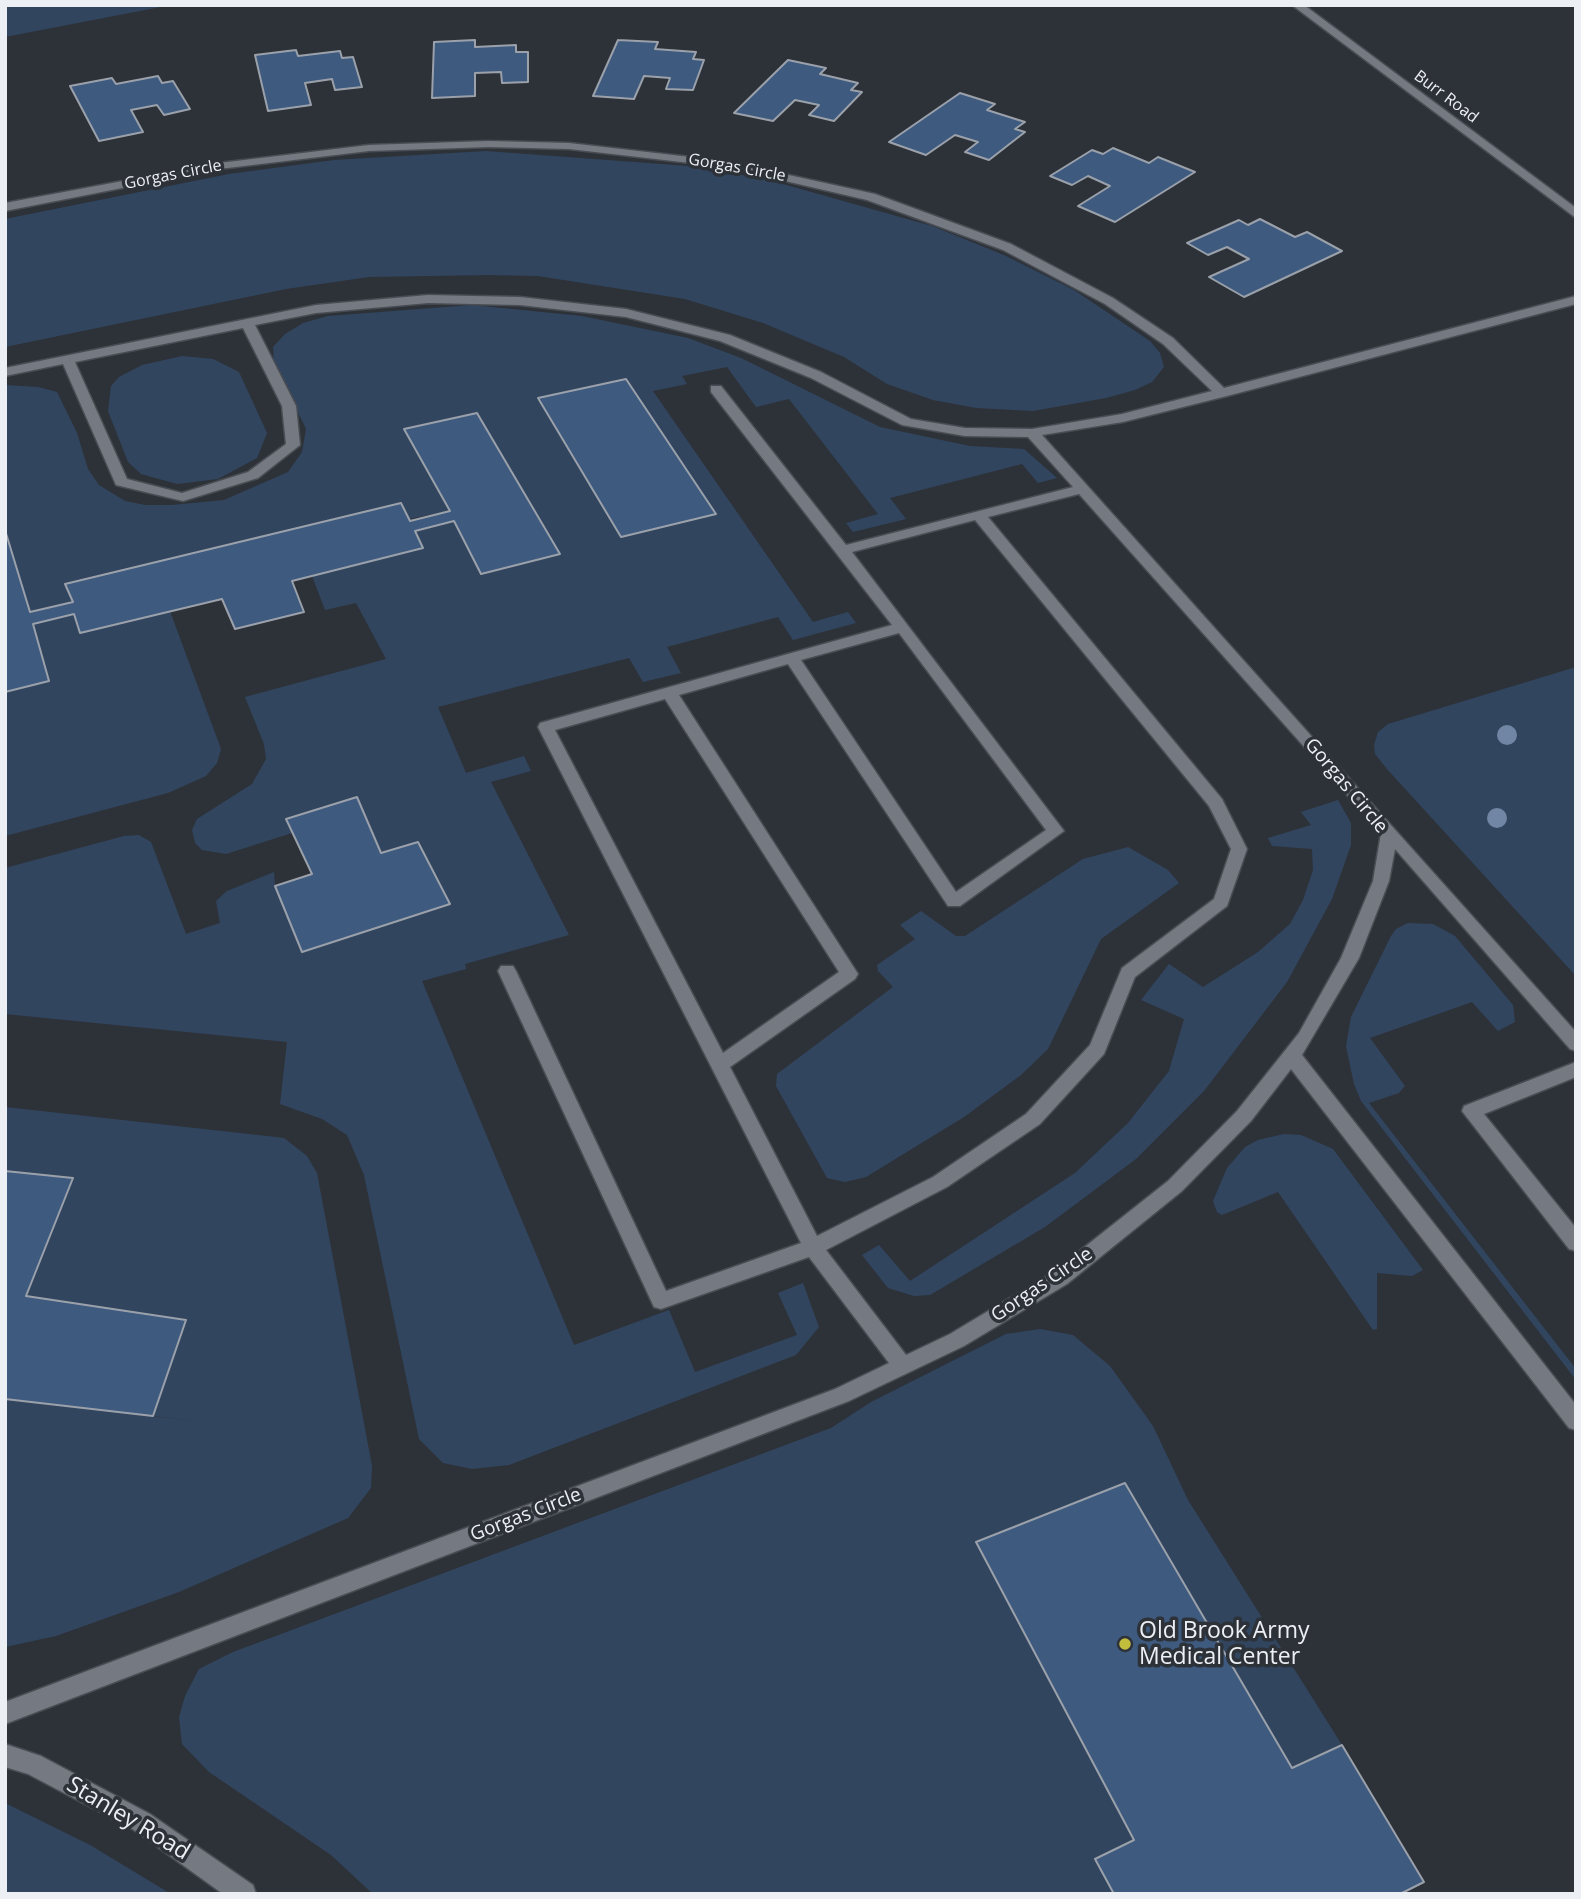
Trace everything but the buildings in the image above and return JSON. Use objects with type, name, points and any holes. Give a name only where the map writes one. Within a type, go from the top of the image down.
[{"type":"street","name":"Burr Road","points":[[1297,5],[1576,214]]},
{"type":"street","name":"Gorgas Circle","points":[[5,207],[219,166],[369,148],[489,144],[569,146],[725,164],[871,197],[1007,247],[1070,279],[1158,334],[1222,393]]},
{"type":"street","points":[[5,372],[316,309],[428,299],[520,300],[626,313],[725,338],[816,375],[907,422],[965,432],[1032,433],[1123,418],[1576,300]]},
{"type":"street","points":[[67,359],[121,482],[183,497],[253,475],[293,445],[289,406],[247,322]]},
{"type":"street","points":[[716,389],[843,550],[1056,831],[954,902],[792,658]]},
{"type":"street","name":"Gorgas Circle","points":[[5,1713],[842,1395],[957,1340],[1060,1278],[1175,1186],[1244,1116],[1305,1038],[1350,958],[1381,880],[1390,832],[1032,433]]},
{"type":"street","points":[[843,550],[1082,489]]},
{"type":"street","points":[[507,971],[661,1301],[813,1247],[940,1182],[1033,1119],[1098,1049],[1128,974],[1221,902],[1239,849],[1216,803],[979,516]]},
{"type":"street","points":[[902,627],[546,727],[813,1247],[903,1366]]},
{"type":"street","points":[[669,692],[849,974],[720,1065]]},
{"type":"street","points":[[1390,832],[1576,1044]]},
{"type":"street","points":[[1291,1055],[1576,1421]]},
{"type":"street","points":[[1576,1069],[1471,1111],[1576,1243]]},
{"type":"street","name":"Stanley Road","points":[[5,1755],[33,1764],[142,1822],[244,1894]]},
{"type":"shaded area","points":[[5,5],[171,5],[5,37]]},
{"type":"shaded area","points":[[486,151],[688,166],[765,179],[932,226],[1004,255],[1074,290],[1150,341],[1160,353],[1164,367],[1152,382],[1106,398],[1033,411],[976,408],[933,400],[887,384],[844,357],[763,323],[685,299],[538,276],[489,275],[369,277],[286,289],[5,347],[5,219],[229,174],[334,160]]},
{"type":"shaded area","points":[[472,305],[582,316],[688,338],[741,358],[880,427],[970,446],[1024,449],[1057,478],[1038,483],[1022,464],[890,498],[906,519],[853,532],[846,523],[878,514],[789,399],[756,407],[727,367],[682,376],[687,384],[653,391],[813,622],[848,612],[856,623],[793,640],[778,617],[667,647],[681,673],[643,682],[629,658],[438,707],[466,773],[524,756],[531,771],[491,782],[569,935],[465,964],[466,969],[422,981],[574,1345],[669,1310],[695,1372],[797,1335],[778,1293],[803,1283],[819,1327],[796,1355],[509,1465],[472,1469],[443,1463],[419,1439],[364,1175],[347,1135],[322,1119],[280,1104],[287,1042],[5,1014],[5,868],[124,836],[139,835],[151,842],[186,934],[220,923],[216,901],[227,891],[274,872],[275,886],[303,952],[449,904],[418,842],[381,853],[357,797],[287,818],[292,833],[226,854],[202,850],[195,843],[192,830],[197,819],[252,784],[266,759],[264,744],[245,697],[386,659],[356,603],[325,610],[312,576],[422,548],[415,531],[454,521],[481,574],[520,564],[405,430],[450,511],[66,585],[73,602],[30,612],[5,530],[5,385],[38,387],[57,392],[77,433],[88,469],[99,485],[125,501],[145,505],[172,505],[224,500],[288,472],[302,452],[306,429],[274,363],[273,347],[285,334],[303,323],[328,316]],"holes":[[[625,379],[716,513],[621,537],[539,399]]]},
{"type":"shaded area","points":[[182,356],[213,359],[239,372],[267,433],[257,458],[218,479],[177,484],[141,474],[128,462],[108,411],[111,386],[119,377],[142,365]]},
{"type":"shaded area","points":[[170,611],[221,749],[217,763],[206,776],[168,793],[5,836],[5,692],[48,681],[33,624],[74,614]]},
{"type":"shaded area","points":[[1576,667],[1576,976],[1387,769],[1375,754],[1374,745],[1378,732],[1388,724]]},
{"type":"shaded area","points":[[1338,800],[1351,823],[1351,845],[1332,899],[1287,982],[1204,1091],[1136,1159],[1045,1227],[930,1295],[914,1296],[888,1288],[862,1255],[879,1245],[910,1281],[1075,1173],[1128,1123],[1169,1071],[1184,1019],[1141,1000],[1169,964],[1203,987],[1258,952],[1290,924],[1303,900],[1313,870],[1312,849],[1272,846],[1268,838],[1311,825],[1301,812]]},
{"type":"shaded area","points":[[1128,847],[1168,870],[1179,883],[1101,939],[1048,1049],[1021,1075],[964,1117],[866,1177],[845,1182],[827,1178],[776,1086],[777,1074],[893,987],[878,971],[877,965],[915,939],[900,925],[921,911],[956,936],[965,936],[1083,859]]},
{"type":"shaded area","points":[[1408,923],[1433,924],[1455,936],[1513,1005],[1515,1022],[1498,1031],[1472,1002],[1370,1038],[1405,1086],[1399,1093],[1369,1103],[1576,1369],[1576,1380],[1361,1101],[1354,1084],[1346,1046],[1351,1017],[1391,936],[1396,929]]},
{"type":"shaded area","points":[[5,1107],[284,1138],[307,1156],[317,1173],[372,1466],[371,1488],[348,1518],[179,1592],[56,1636],[5,1647],[5,1399],[201,1422],[153,1416],[186,1320],[26,1296],[73,1179],[5,1171]]},
{"type":"shaded area","points":[[1284,1134],[1301,1135],[1333,1149],[1423,1270],[1412,1276],[1377,1273],[1377,1329],[1373,1330],[1278,1192],[1222,1215],[1217,1212],[1213,1201],[1227,1168],[1245,1147],[1258,1140]]},
{"type":"shaded area","points":[[1040,1329],[1073,1335],[1110,1366],[1153,1426],[1188,1500],[1342,1745],[1292,1768],[1124,1483],[976,1543],[1134,1840],[1096,1859],[1114,1894],[373,1894],[331,1855],[209,1772],[182,1744],[179,1717],[185,1696],[199,1669],[233,1652],[831,1428],[871,1402],[1006,1334]]},
{"type":"shaded area","points":[[5,1803],[90,1845],[171,1894],[5,1894]]},
{"type":"place","name":"Old Brook Army Medical Center","points":[[1125,1644]]}]
